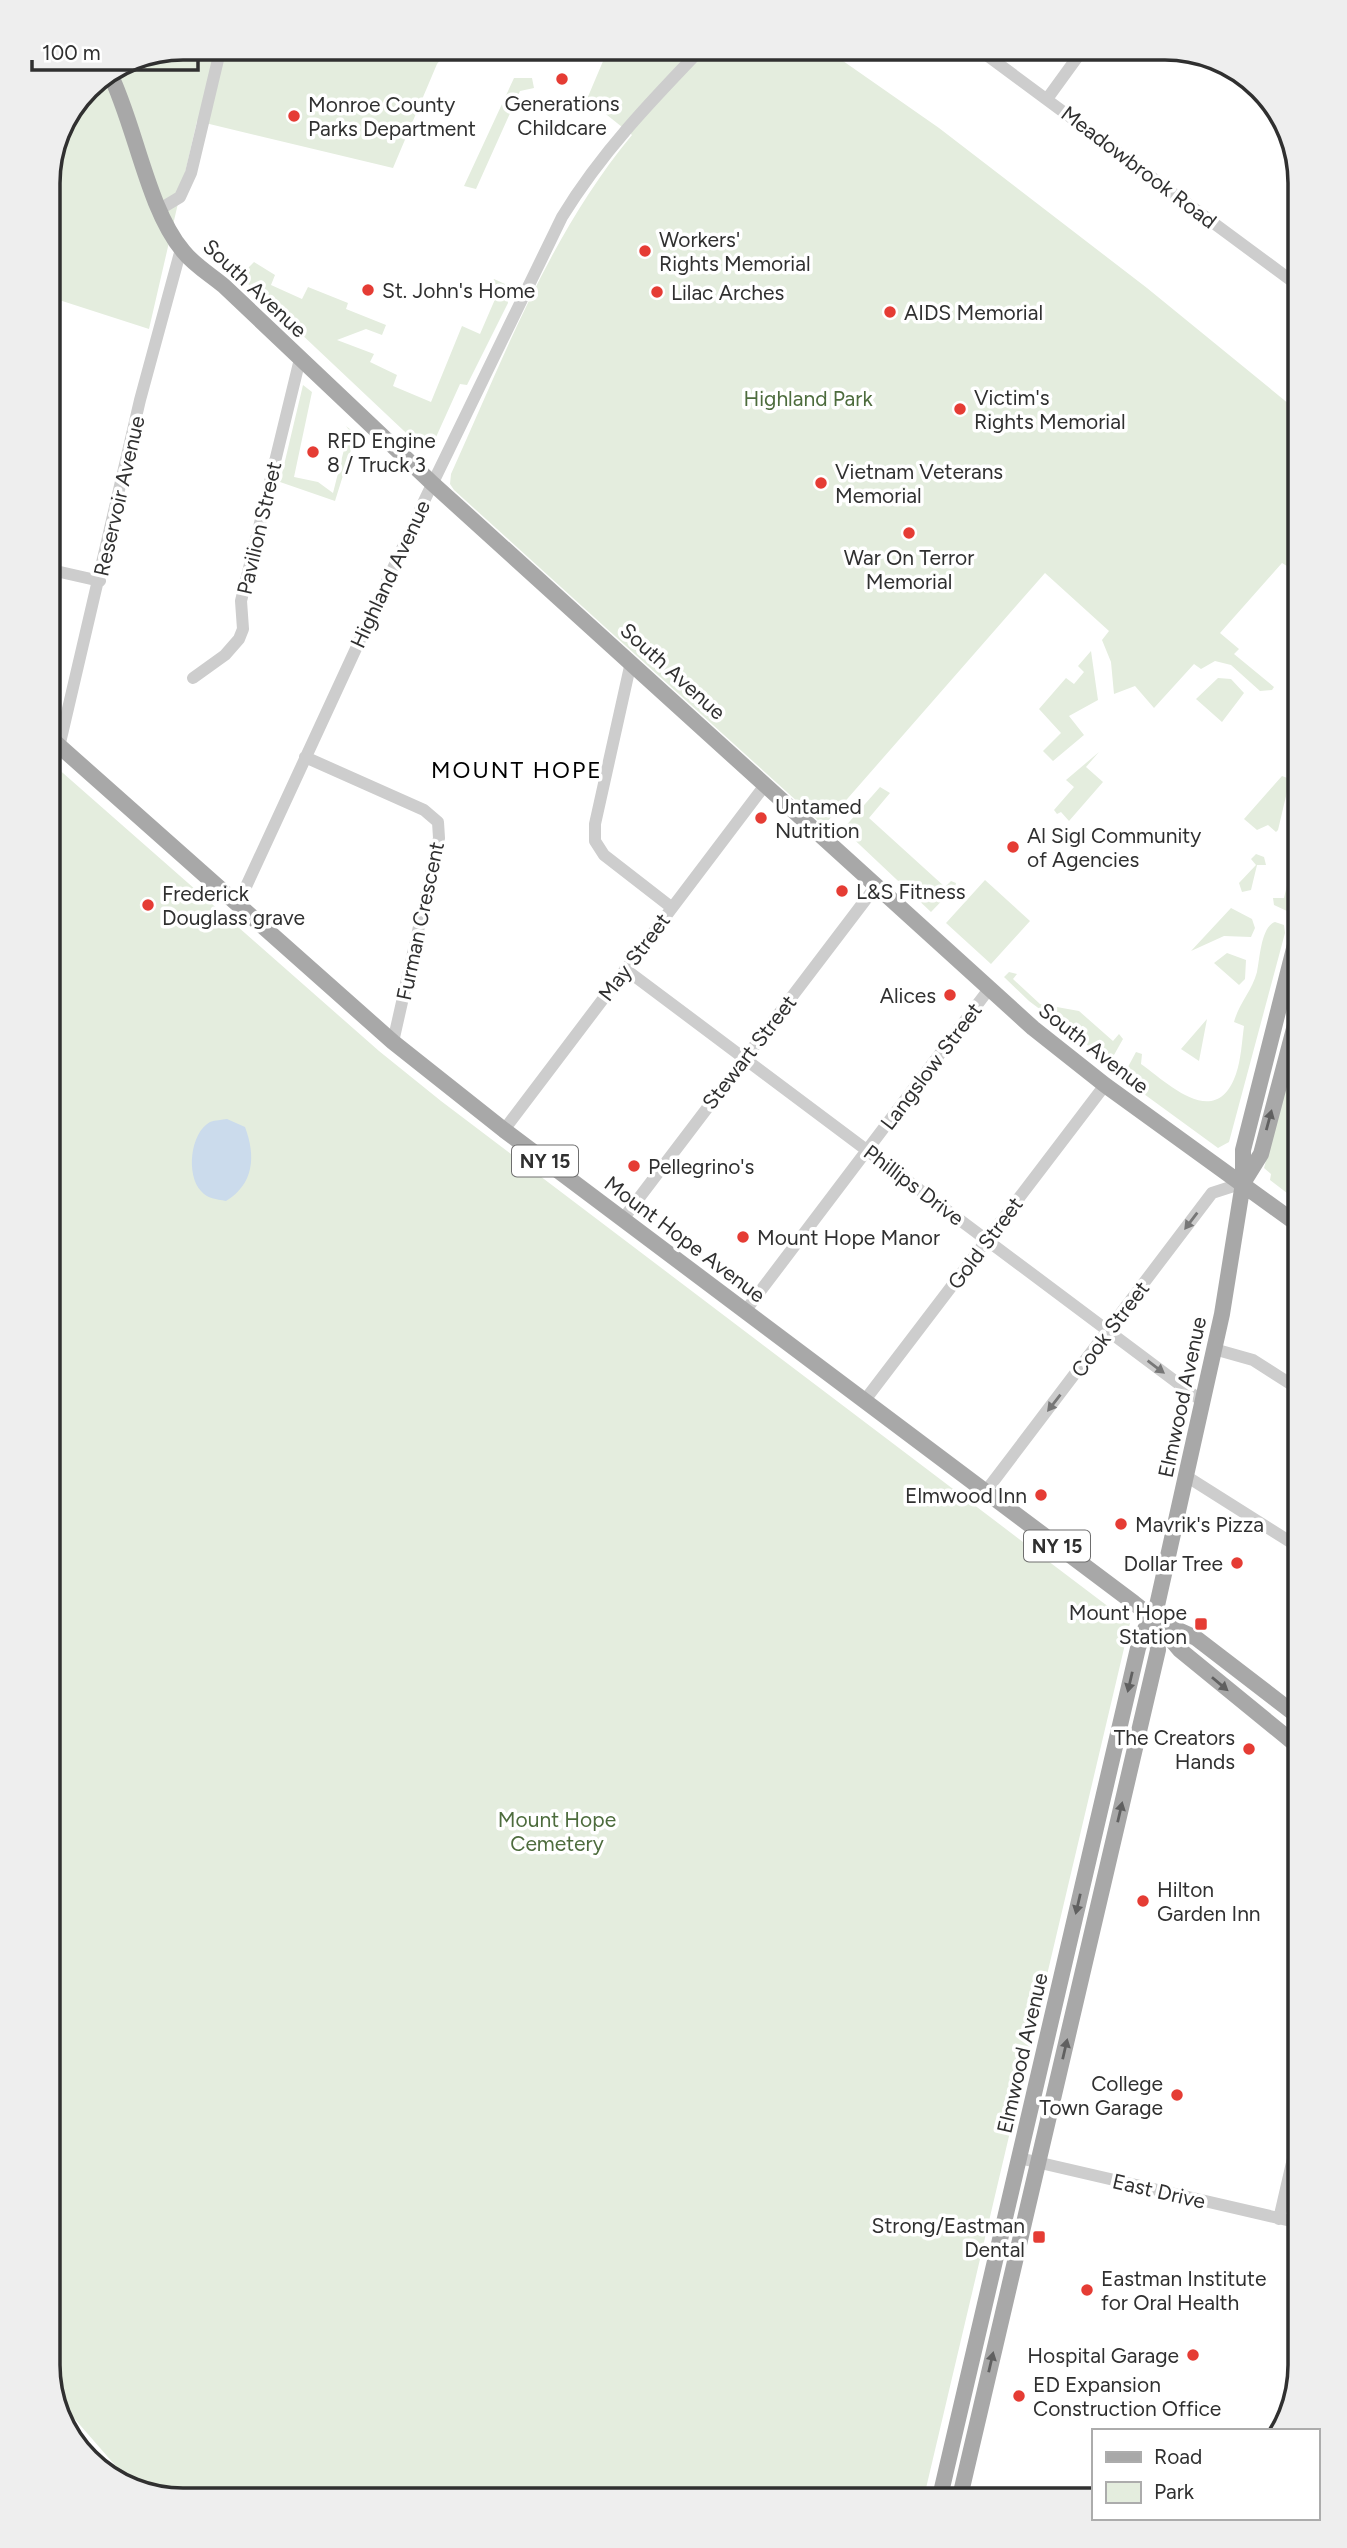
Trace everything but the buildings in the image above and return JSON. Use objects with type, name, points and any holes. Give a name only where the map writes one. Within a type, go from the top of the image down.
[{"type":"main road","name":"South Avenue","points":[[112,82],[160,209],[181,249],[432,484],[989,989],[1105,1085],[1288,1217]]},
{"type":"main road","name":"Mount Hope Avenue","points":[[60,744],[237,906],[393,1042],[503,1130],[1154,1619],[1180,1650],[1288,1738]]},
{"type":"main road","name":"Elmwood Avenue","points":[[942,2488],[1138,1648],[1146,1629],[1154,1619],[1214,1349],[1243,1183],[1243,1150],[1288,972]]},
{"type":"main road","name":"Elmwood Avenue","points":[[1243,1183],[1261,1154],[1288,1052]]},
{"type":"main road","name":"Mount Hope Avenue","points":[[1154,1619],[1191,1634],[1288,1709]]},
{"type":"main road","name":"Elmwood Avenue","points":[[962,2488],[1157,1650],[1159,1637],[1154,1619]]},
{"type":"street","points":[[160,209],[180,197],[191,173],[218,60]]},
{"type":"street","name":"Highland Avenue","points":[[237,906],[432,484],[545,249],[569,206],[625,128],[690,60]]},
{"type":"street","name":"Meadowbrook Road","points":[[994,60],[1288,278]]},
{"type":"street","points":[[1047,99],[1075,60]]},
{"type":"street","name":"Reservoir Avenue","points":[[60,718],[100,581],[140,400],[181,249]]},
{"type":"street","name":"Pavilion Street","points":[[194,678],[233,647],[243,629],[241,601],[300,359]]},
{"type":"street","points":[[60,572],[100,581]]},
{"type":"street","points":[[631,662],[595,824],[594,841],[604,855],[671,907]]},
{"type":"street","name":"Furman Crescent","points":[[305,757],[424,810],[438,822],[439,838],[393,1042]]},
{"type":"street","name":"May Street","points":[[503,1130],[765,785]]},
{"type":"street","name":"Stewart Street","points":[[623,1219],[876,886]]},
{"type":"street","name":"Phillips Drive","points":[[625,969],[1203,1402]]},
{"type":"street","name":"Langslow Street","points":[[746,1310],[989,989]]},
{"type":"street","name":"Gold Street","points":[[865,1400],[1105,1085]]},
{"type":"street","name":"Cook Street","points":[[986,1491],[1212,1193],[1243,1183]]},
{"type":"street","points":[[1214,1349],[1253,1360],[1288,1382]]},
{"type":"street","points":[[1186,1476],[1288,1540]]},
{"type":"street","name":"East Drive","points":[[1018,2158],[1288,2221]]},
{"type":"street","points":[[1279,2219],[1288,2180]]},
{"type":"green space","points":[[440,60],[393,168],[197,121],[149,329],[60,300],[61,166],[72,128],[95,95],[128,72],[166,61]]},
{"type":"green space","name":"Highland Park","points":[[604,60],[842,60],[939,128],[1147,288],[1288,403],[1288,567],[1282,563],[1220,633],[1239,649],[1234,654],[1274,687],[1272,690],[1260,691],[1231,665],[1215,661],[1201,669],[1194,664],[1154,708],[1135,686],[1114,694],[1111,662],[1102,640],[1109,631],[1045,573],[827,822],[821,823],[450,484],[451,474],[552,255],[603,173],[632,135],[587,99]]},
{"type":"green space","points":[[514,78],[532,78],[534,88],[520,91],[476,189],[464,186]]},
{"type":"green space","points":[[254,262],[275,275],[271,285],[302,299],[308,287],[348,303],[346,309],[386,325],[382,335],[366,329],[337,340],[374,354],[370,362],[397,375],[393,386],[431,402],[462,326],[480,334],[499,290],[491,286],[494,279],[505,284],[508,303],[467,385],[460,384],[432,446],[421,447],[245,281],[243,273]]},
{"type":"green space","points":[[303,385],[312,392],[294,477],[318,482],[333,493],[349,430],[346,426],[356,434],[335,501],[280,482]]},
{"type":"green space","points":[[1091,651],[1098,700],[1069,716],[1084,735],[1053,761],[1043,751],[1061,733],[1039,709],[1066,678],[1074,684],[1084,672],[1078,666]]},
{"type":"green space","points":[[1218,678],[1231,679],[1244,693],[1222,722],[1196,699]]},
{"type":"green space","points":[[1099,752],[1086,767],[1103,782],[1069,821],[1061,812],[1057,814],[1054,810],[1074,787],[1066,780]]},
{"type":"green space","name":"Mount Hope Cemetery","points":[[60,770],[379,1051],[441,1101],[1130,1623],[926,2488],[174,2488],[151,2484],[121,2472],[69,2412],[60,2374]]},
{"type":"green space","points":[[1282,776],[1288,778],[1276,832],[1268,825],[1257,830],[1244,819]]},
{"type":"green space","points":[[880,787],[890,793],[869,818],[945,887],[951,881],[956,883],[931,912],[843,829]]},
{"type":"green space","points":[[1256,854],[1264,857],[1266,865],[1257,865],[1251,890],[1242,892],[1239,883],[1256,865],[1251,859]]},
{"type":"green space","points":[[985,880],[1030,921],[991,964],[946,923]]},
{"type":"green space","points":[[1288,881],[1287,911],[1274,905],[1273,898],[1284,898]]},
{"type":"green space","points":[[1231,908],[1252,919],[1255,928],[1251,937],[1224,936],[1191,951]]},
{"type":"green space","points":[[1275,922],[1284,925],[1285,933],[1229,1142],[1218,1148],[1122,1078],[1136,1052],[1142,1054],[1141,1064],[1192,1098],[1205,1101],[1217,1099],[1227,1091],[1238,1069],[1244,1026],[1234,1022],[1255,979],[1264,936]]},
{"type":"green space","points":[[1227,953],[1246,960],[1245,979],[1239,985],[1214,963]]},
{"type":"green space","points":[[1009,972],[1017,974],[1013,979],[1040,1004],[1079,1011],[1113,1041],[1119,1034],[1123,1039],[1110,1062],[1029,1001],[1004,977]]},
{"type":"green space","points":[[1207,1019],[1199,1061],[1181,1049]]},
{"type":"green space","points":[[1288,1078],[1288,1194],[1270,1180],[1271,1174],[1264,1168]]},
{"type":"water","points":[[227,1119],[245,1127],[251,1159],[247,1178],[226,1201],[209,1197],[201,1191],[193,1175],[192,1155],[194,1144],[203,1127],[210,1122]]},
{"type":"place","name":"Generations Childcare","points":[[562,79]]},
{"type":"place","name":"Monroe County Parks Department","points":[[294,116]]},
{"type":"place","name":"Workers' Rights Memorial","points":[[645,251]]},
{"type":"place","name":"St. John's Home","points":[[368,290]]},
{"type":"place","name":"Lilac Arches","points":[[657,292]]},
{"type":"place","name":"AIDS Memorial","points":[[890,312]]},
{"type":"place","name":"Victim's Rights Memorial","points":[[960,409]]},
{"type":"place","name":"RFD Engine 8 / Truck 3","points":[[313,452]]},
{"type":"place","name":"Vietnam Veterans Memorial","points":[[821,483]]},
{"type":"place","name":"War On Terror Memorial","points":[[909,533]]},
{"type":"place","name":"Untamed Nutrition","points":[[761,818]]},
{"type":"place","name":"Al Sigl Community of Agencies","points":[[1013,847]]},
{"type":"place","name":"L&S Fitness","points":[[842,891]]},
{"type":"place","name":"Frederick Douglass grave","points":[[148,905]]},
{"type":"place","name":"Alices","points":[[950,995]]},
{"type":"place","name":"Pellegrino's","points":[[634,1166]]},
{"type":"place","name":"Mount Hope Manor","points":[[743,1237]]},
{"type":"place","name":"Elmwood Inn","points":[[1041,1495]]},
{"type":"place","name":"Mavrik's Pizza","points":[[1121,1524]]},
{"type":"place","name":"Dollar Tree","points":[[1237,1563]]},
{"type":"place","name":"Mount Hope Station","points":[[1201,1624]]},
{"type":"place","name":"The Creators Hands","points":[[1249,1749]]},
{"type":"place","name":"Hilton Garden Inn","points":[[1143,1901]]},
{"type":"place","name":"College Town Garage","points":[[1177,2095]]},
{"type":"place","name":"Strong/Eastman Dental","points":[[1039,2237]]},
{"type":"place","name":"Eastman Institute for Oral Health","points":[[1087,2290]]},
{"type":"place","name":"Hospital Garage","points":[[1193,2355]]},
{"type":"place","name":"ED Expansion Construction Office","points":[[1019,2396]]},
{"type":"district","name":"MOUNT HOPE","points":[[517,770]]}]
